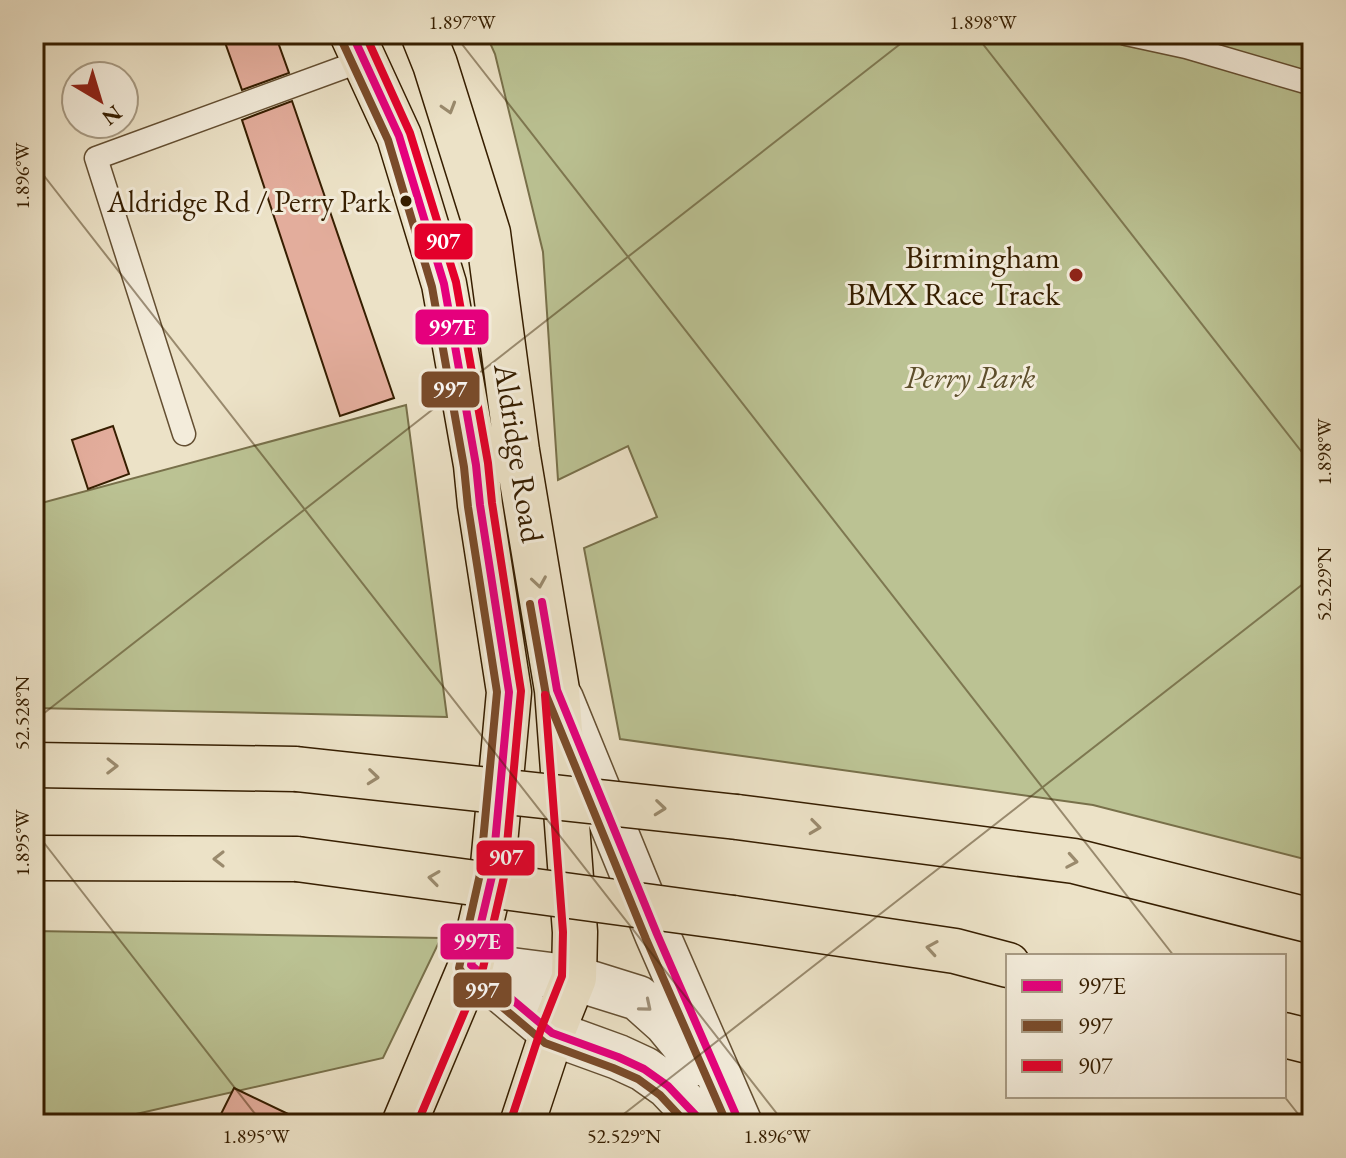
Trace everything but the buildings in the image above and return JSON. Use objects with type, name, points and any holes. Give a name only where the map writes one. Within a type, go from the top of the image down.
[{"type":"main road","name":"Aldridge Road","points":[[423,34],[488,233],[517,451],[557,690],[575,932],[574,978],[522,1124]]},
{"type":"main road","name":"Aldridge Road","points":[[358,47],[399,136],[444,284],[476,465],[509,692],[492,876],[471,965],[404,1124]]},
{"type":"main road","points":[[34,765],[296,769],[737,817],[1074,861],[1312,921]]},
{"type":"main road","points":[[34,858],[297,859],[955,951],[1006,964]]},
{"type":"main road","points":[[1286,1036],[1312,1042]]},
{"type":"street","name":"Aldridge Road","points":[[557,690],[657,934],[725,1117]]},
{"type":"street","points":[[471,965],[574,978],[638,998],[666,1023],[725,1117]]},
{"type":"street","points":[[471,965],[552,1033],[644,1069],[725,1117]]},
{"type":"lane","points":[[1126,34],[1186,47],[1312,84]]},
{"type":"lane","points":[[184,434],[96,158],[358,47]]},
{"type":"green space","name":"Perry Park","points":[[486,34],[1312,34],[1312,861],[1093,805],[620,739],[584,548],[657,517],[628,446],[558,480],[543,252],[495,54]]},
{"type":"green space","points":[[406,405],[447,717],[34,708],[34,505]]},
{"type":"green space","points":[[34,931],[441,938],[383,1058],[92,1124],[34,1124]]},
{"type":"transit line","name":"997E","points":[[352,34],[399,136],[444,284],[476,465],[509,692],[492,876],[471,965],[552,1033],[644,1069],[668,1086],[704,1124]]},
{"type":"transit line","name":"907","points":[[365,34],[410,133],[456,282],[488,463],[521,691],[504,877],[483,968],[417,1124]]},
{"type":"transit line","name":"997","points":[[341,39],[388,140],[432,287],[464,467],[497,692],[480,874],[459,968],[545,1043],[638,1079],[660,1095],[687,1124]]},
{"type":"transit line","name":"997E","points":[[542,602],[557,690],[657,934],[740,1124]]},
{"type":"transit line","name":"997","points":[[530,604],[546,695],[646,939],[727,1124]]},
{"type":"transit line","name":"907","points":[[511,1120],[562,976],[563,932],[545,695]]},
{"type":"place","name":"Aldridge Rd / Perry Park","points":[[406,201]]},
{"type":"place","name":"Birmingham BMX Race Track","points":[[1076,275]]}]
